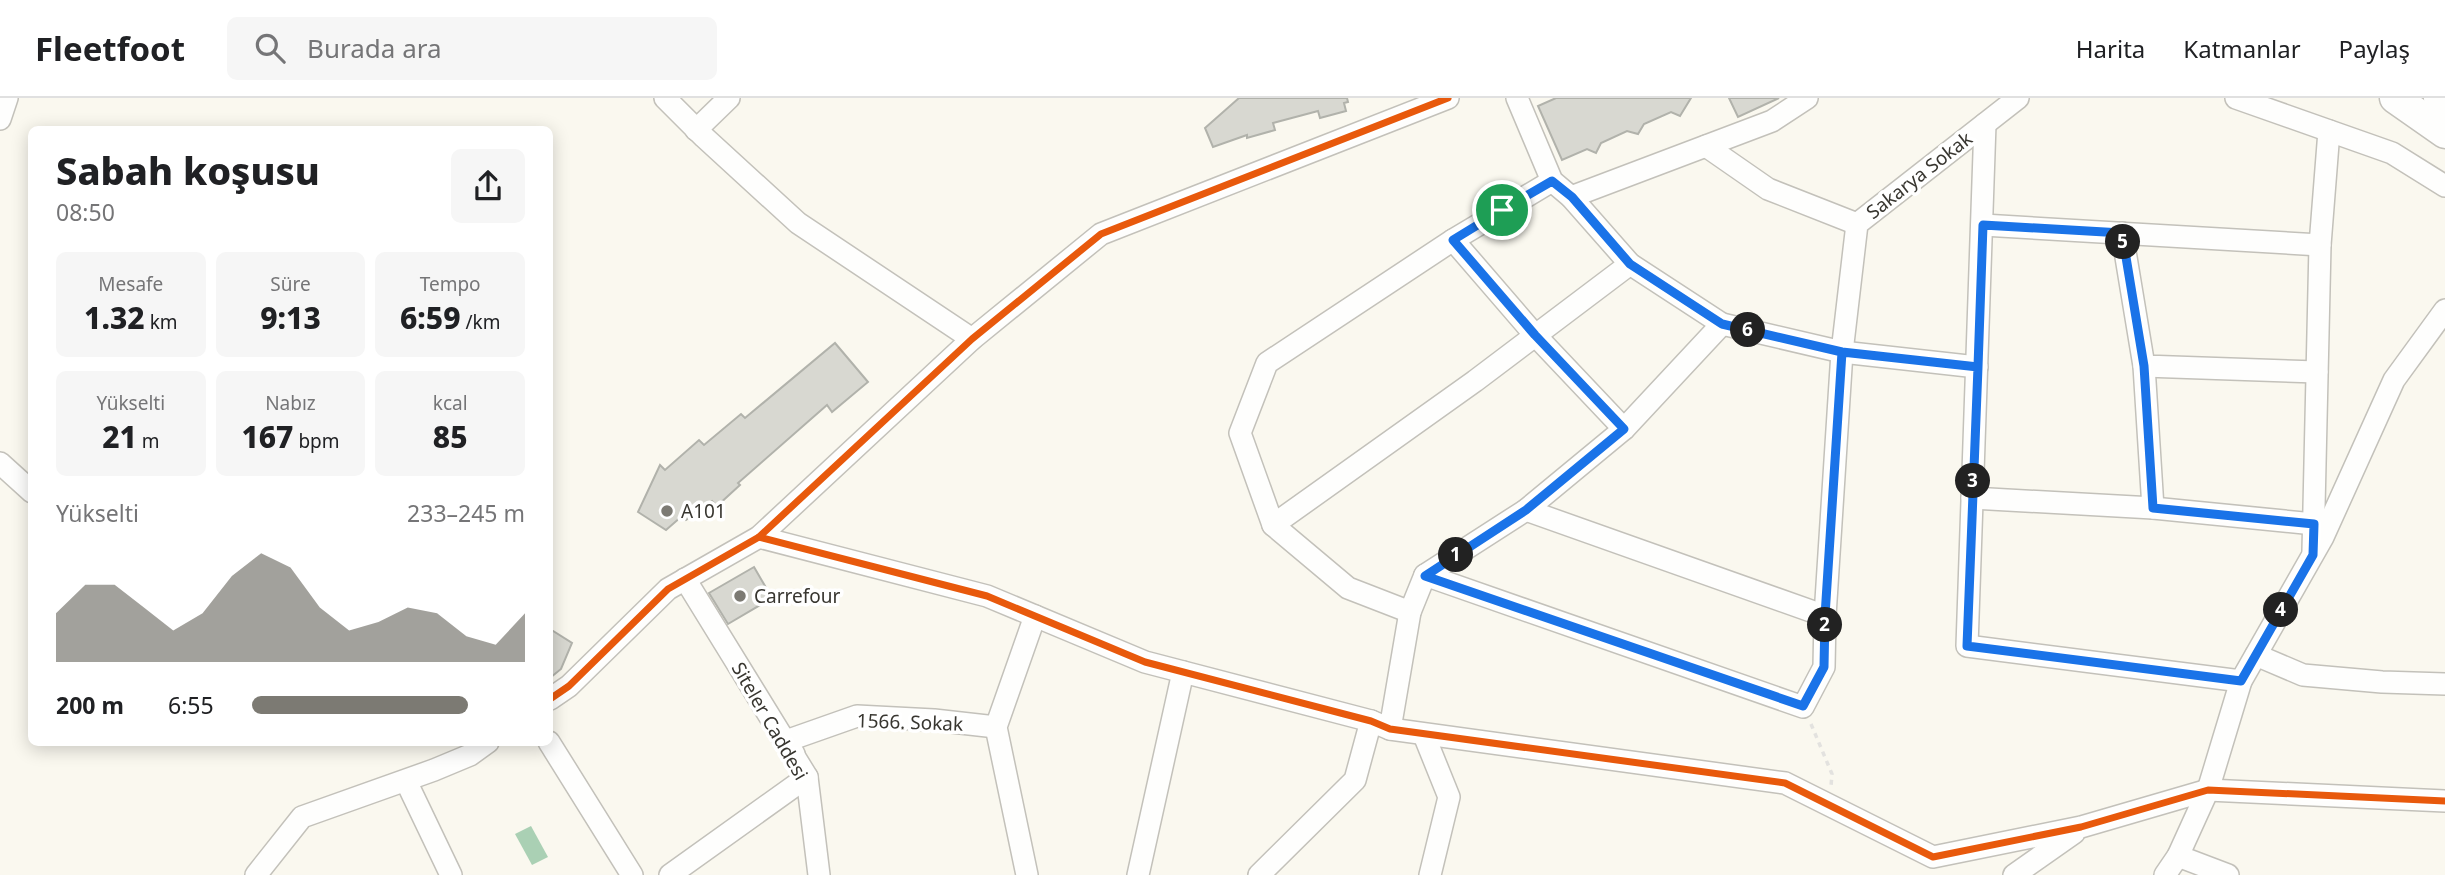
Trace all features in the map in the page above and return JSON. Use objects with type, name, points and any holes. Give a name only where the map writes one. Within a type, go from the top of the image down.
[{"type":"highway","points":[[2395,98],[2445,133]]},
{"type":"highway","points":[[2439,98],[2445,102]]},
{"type":"street","points":[[0,119],[8,98]]},
{"type":"street","points":[[665,98],[696,130],[798,222],[972,339]]},
{"type":"street","points":[[696,130],[729,98]]},
{"type":"street","points":[[1517,98],[1552,181],[1572,197],[1630,264],[1722,324],[1842,352],[1978,367]]},
{"type":"street","points":[[1572,197],[1772,121],[1807,98]]},
{"type":"street","points":[[2236,98],[2392,153],[2445,186]]},
{"type":"street","points":[[553,697],[569,686],[668,589],[759,537],[972,339],[1101,234],[1443,99]]},
{"type":"street","name":"Sakarya Sokak","points":[[1803,706],[1824,667],[1842,352],[1857,224],[2014,99]]},
{"type":"street","points":[[1985,124],[1967,646],[2241,681]]},
{"type":"street","points":[[2313,555],[2320,245],[2329,131]]},
{"type":"street","points":[[1706,146],[1768,189],[1857,224]]},
{"type":"street","points":[[1410,612],[1348,588],[1273,525],[1240,433],[1267,363],[1453,240],[1552,181]]},
{"type":"street","points":[[1983,225],[2320,245]]},
{"type":"street","points":[[2122,233],[2144,366],[2153,508]]},
{"type":"street","points":[[1453,240],[1535,335],[1624,429]]},
{"type":"street","points":[[1273,525],[1630,264]]},
{"type":"street","points":[[2165,875],[2178,856],[2208,790],[2241,681],[2313,555],[2394,380],[2445,310]]},
{"type":"street","points":[[1259,875],[1355,780],[1380,725],[1410,612],[1425,576],[1526,510],[1624,429],[1722,324]]},
{"type":"street","points":[[2144,366],[2318,372]]},
{"type":"street","points":[[0,463],[28,488]]},
{"type":"street","points":[[1972,499],[2153,508],[2314,524]]},
{"type":"street","points":[[1526,510],[1825,616]]},
{"type":"street","points":[[759,537],[987,596],[1145,662],[1380,725],[1424,735],[1785,783],[1933,857],[2081,827],[2208,790],[2445,802]]},
{"type":"street","points":[[1425,576],[1803,706]]},
{"type":"street","name":"Siteler Caddesi","points":[[685,579],[807,777],[819,875]]},
{"type":"street","points":[[1027,875],[996,727],[1035,616]]},
{"type":"street","points":[[2256,655],[2303,675],[2445,684]]},
{"type":"street","points":[[1138,875],[1183,672]]},
{"type":"street","name":"1566. Sokak","points":[[807,777],[786,741],[857,716],[996,727]]},
{"type":"street","points":[[1424,735],[1449,797],[1430,875]]},
{"type":"street","points":[[456,746],[470,755]]},
{"type":"street","points":[[256,875],[302,817],[406,781],[470,755],[482,746]]},
{"type":"street","points":[[552,746],[632,875]]},
{"type":"street","points":[[670,875],[807,777]]},
{"type":"street","points":[[406,781],[451,875]]},
{"type":"street","points":[[2014,875],[2081,827]]},
{"type":"street","points":[[2178,856],[2228,875]]},
{"type":"path","points":[[1803,706],[1832,774],[1828,805]]},
{"type":"shaded area","points":[[531,826],[548,857],[532,865],[515,834]]},
{"type":"building","points":[[1239,98],[1347,98],[1348,102],[1344,103],[1346,111],[1320,118],[1318,111],[1273,123],[1275,130],[1247,138],[1247,135],[1213,147],[1205,128]]},
{"type":"building","points":[[1556,98],[1691,98],[1680,116],[1671,112],[1644,124],[1638,134],[1627,131],[1601,143],[1596,153],[1587,149],[1562,160],[1538,106]]},
{"type":"building","points":[[1729,98],[1779,98],[1738,117]]},
{"type":"building","points":[[835,343],[868,382],[832,412],[827,405],[738,483],[740,485],[717,506],[712,501],[686,520],[682,516],[666,530],[638,512],[660,465],[665,470],[699,440],[704,445],[741,414],[745,418]]},
{"type":"building","points":[[754,567],[772,598],[728,624],[709,593]]},
{"type":"building","points":[[553,631],[572,643],[561,669],[553,676]]},
{"type":"cycle path","points":[[553,697],[569,686],[668,589],[759,537],[972,339],[1101,234],[1448,98]]},
{"type":"cycle path","points":[[759,537],[987,596],[1145,662],[1371,721],[1390,729],[1785,783],[1933,857],[2081,827],[2208,790],[2445,801]]},
{"type":"place","name":"A101","points":[[667,511]]},
{"type":"place","name":"Carrefour","points":[[740,596]]},
{"type":"route","points":[[1502,210],[1453,240],[1535,335],[1624,429],[1526,510],[1425,576],[1803,706],[1824,667],[1842,352],[1978,367],[1967,646],[2241,681],[2313,555],[2314,524],[2153,508],[2144,366],[2122,233],[1983,225],[1978,367],[1910,360],[1842,352],[1722,324],[1630,264],[1572,197],[1552,181],[1502,210]]}]
